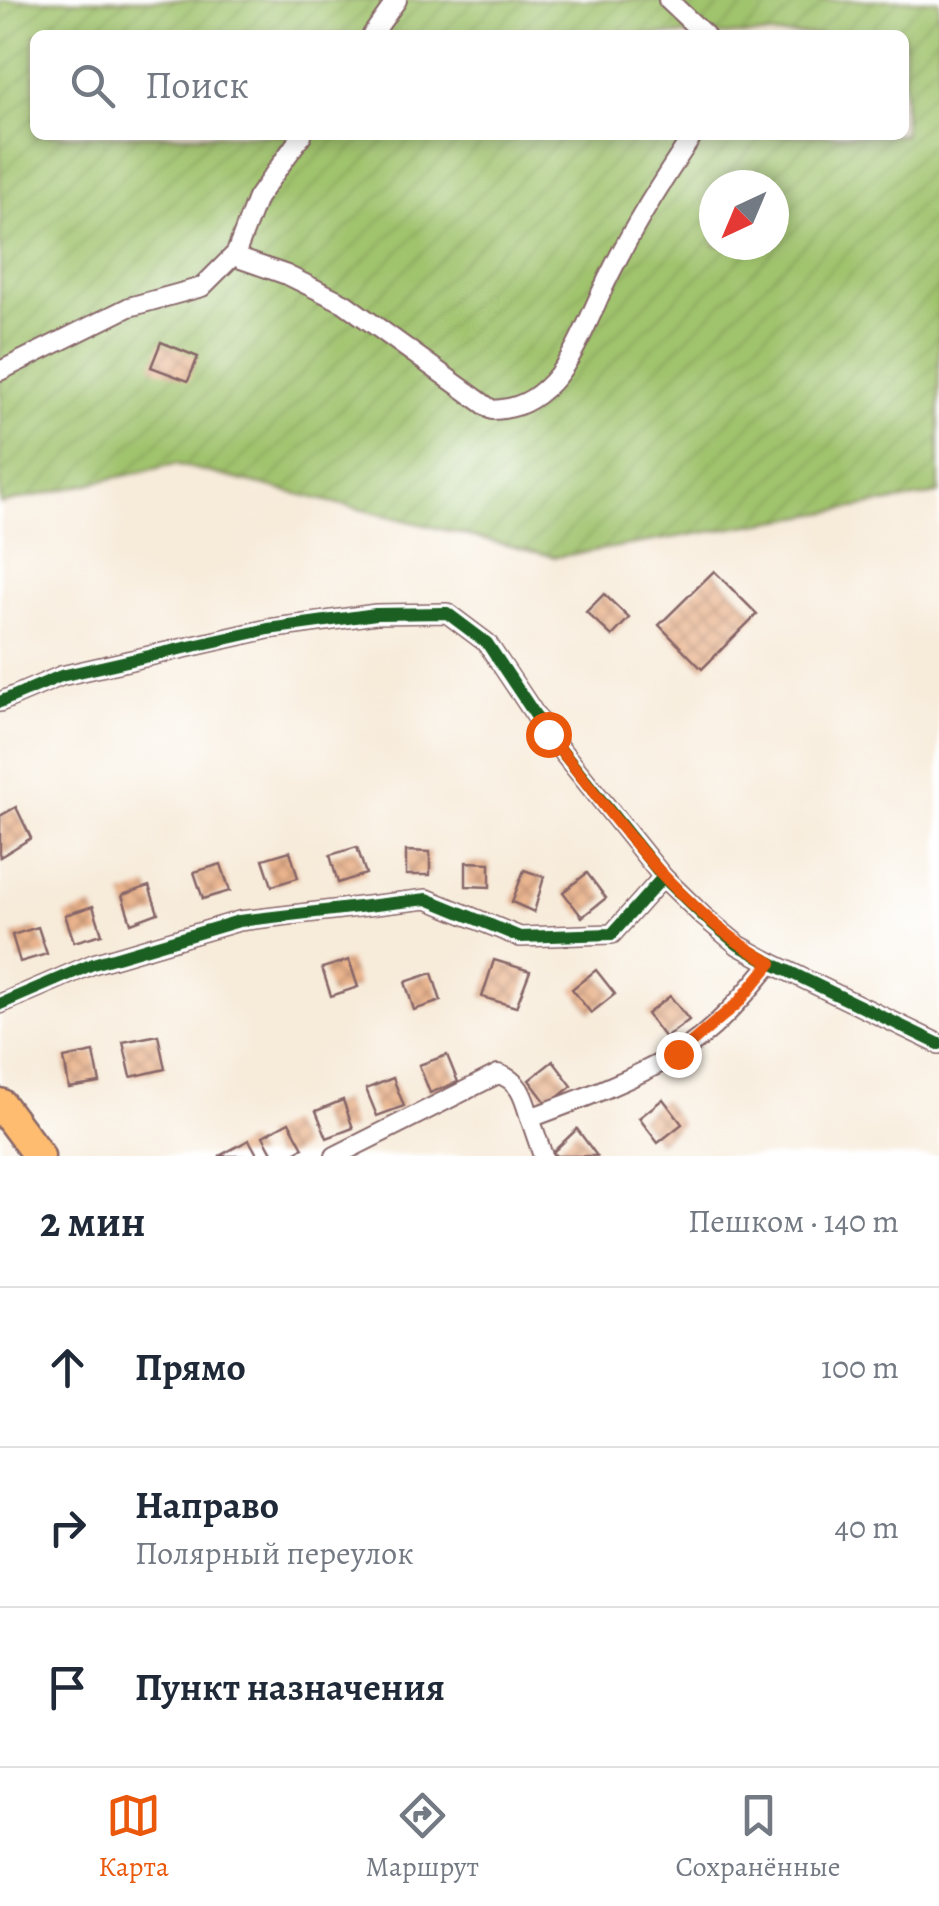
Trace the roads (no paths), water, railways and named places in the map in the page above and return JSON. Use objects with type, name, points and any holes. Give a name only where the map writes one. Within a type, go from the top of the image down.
[{"type":"highway","points":[[0,1104],[39,1156]]},
{"type":"street","points":[[375,30],[396,0]]},
{"type":"street","points":[[668,0],[700,30]]},
{"type":"street","points":[[0,371],[129,308],[202,288],[236,253],[257,198],[298,140]]},
{"type":"street","points":[[236,253],[241,259],[286,274],[344,304],[492,410],[519,408],[553,381],[656,189],[690,140]]},
{"type":"street","points":[[0,702],[61,676],[268,629],[376,614],[447,612],[487,644],[548,734],[664,876],[738,945],[939,1044]]},
{"type":"street","points":[[0,1004],[93,964],[239,921],[427,899],[520,937],[612,934],[664,876]]},
{"type":"street","points":[[530,1118],[678,1054],[738,1003],[771,963]]},
{"type":"street","points":[[336,1156],[498,1074],[512,1078],[522,1093],[544,1156]]}]
